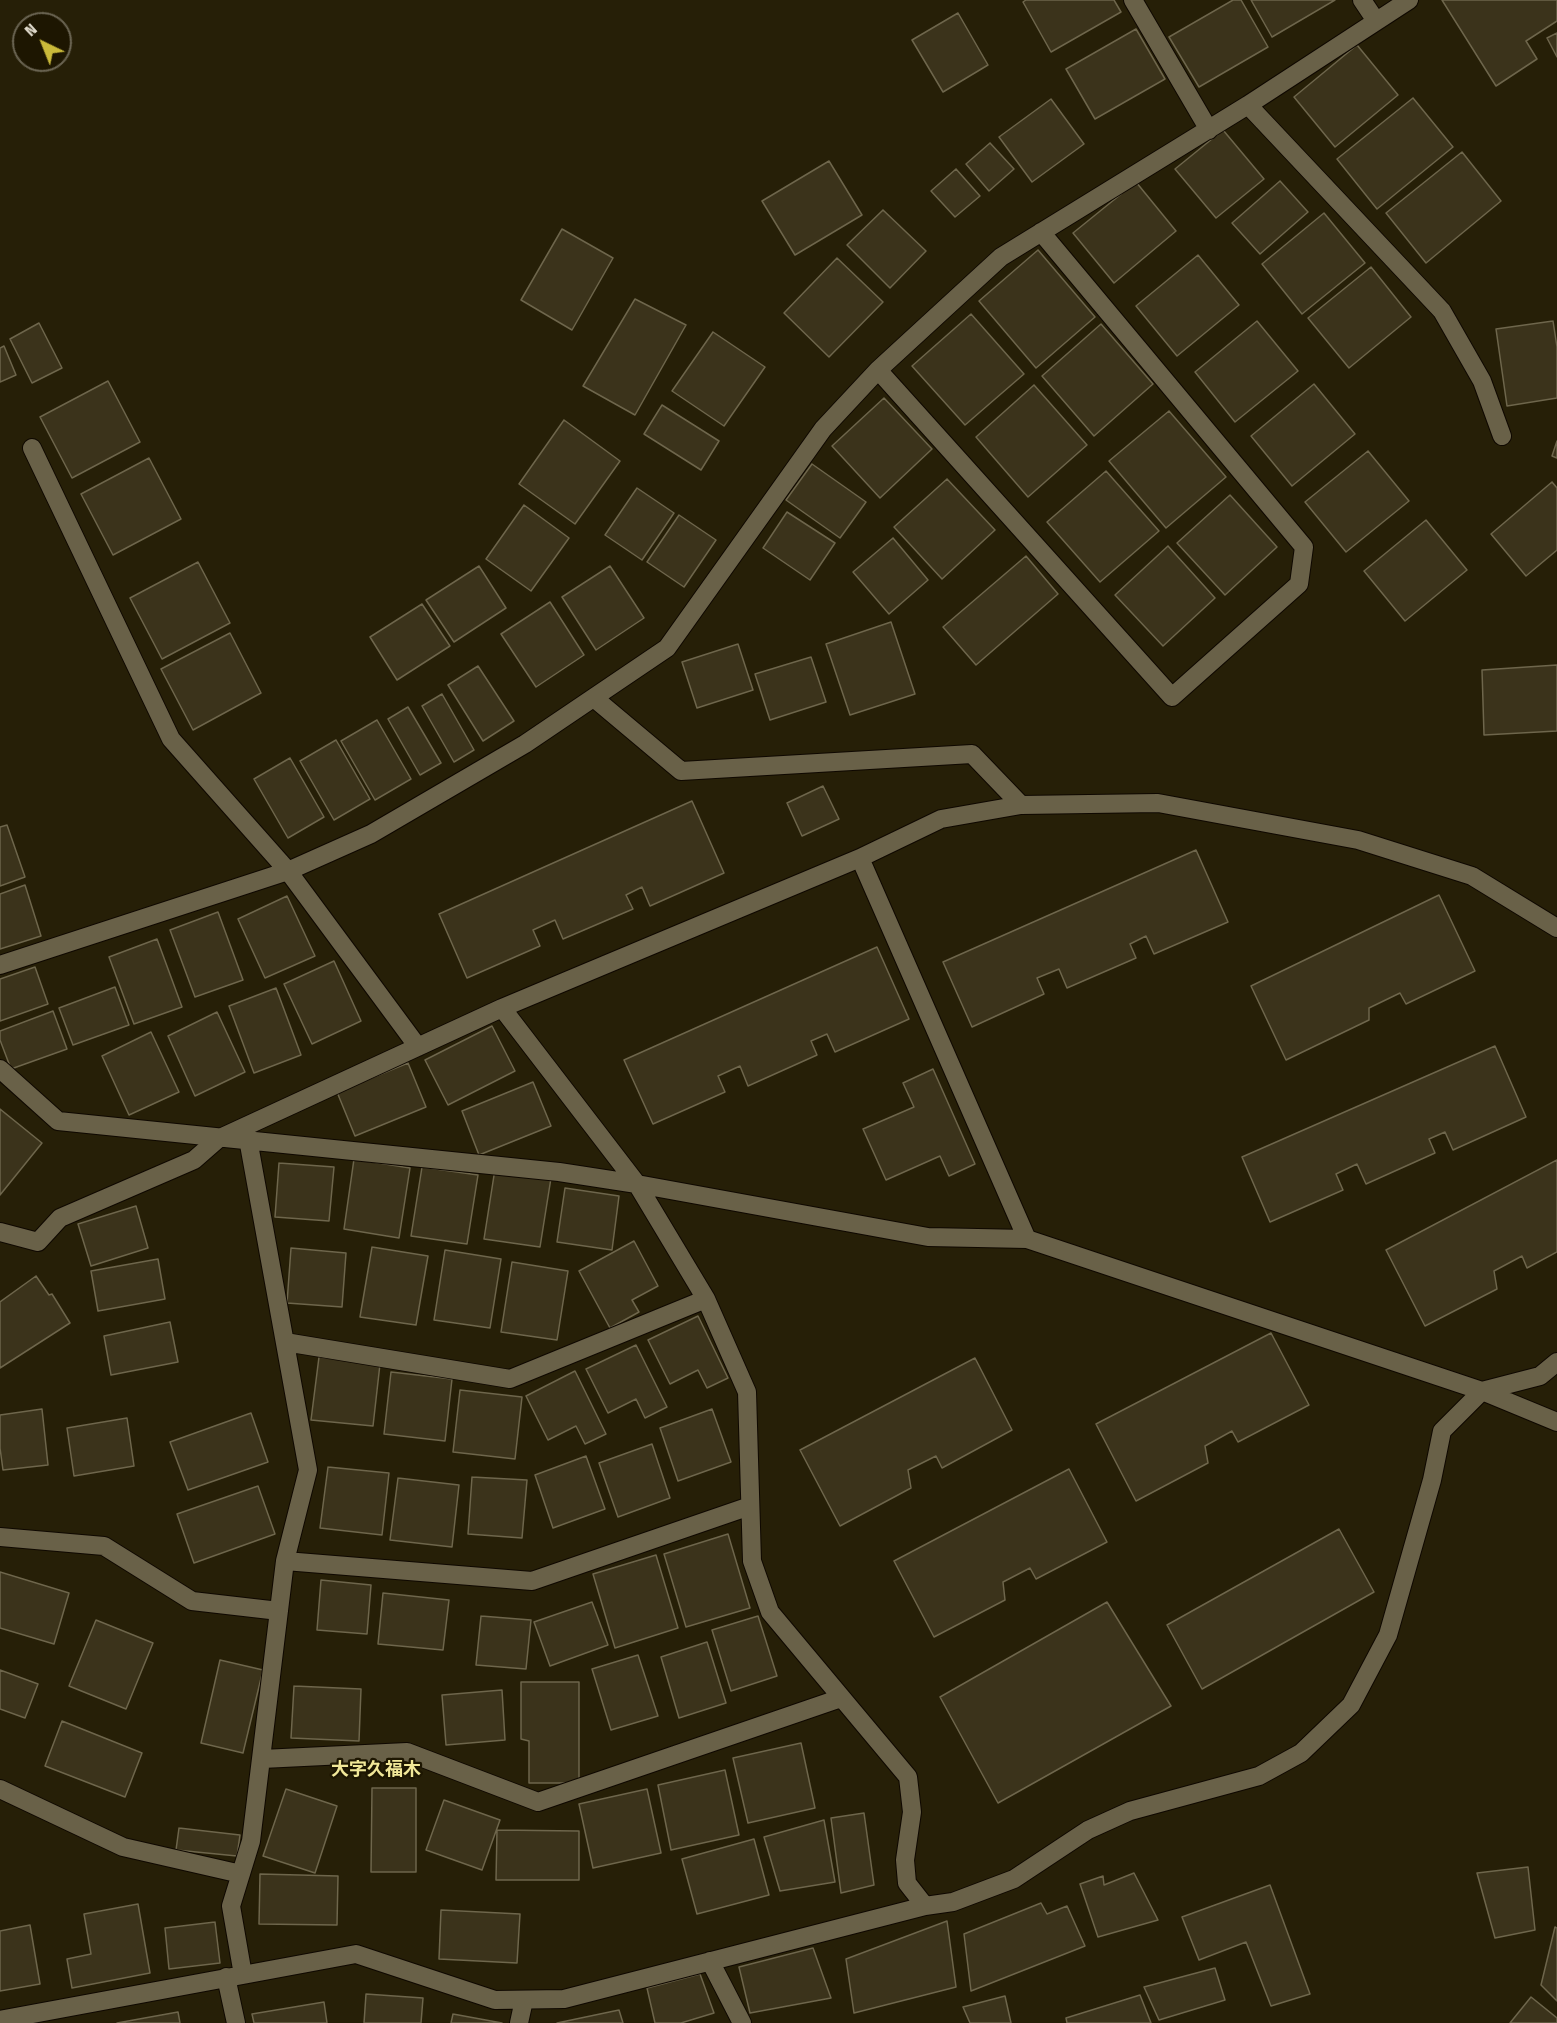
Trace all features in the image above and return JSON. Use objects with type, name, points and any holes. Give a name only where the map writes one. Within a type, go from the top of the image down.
[{"type":"street","points":[[1133,0],[1209,130]]},
{"type":"street","points":[[1362,0],[1376,21]]},
{"type":"street","points":[[0,965],[288,870],[371,834],[525,744],[594,698],[667,648],[823,429],[878,370],[1001,257],[1209,130],[1409,0]]},
{"type":"street","points":[[1248,105],[1442,311],[1482,381],[1502,436]]},
{"type":"street","points":[[878,370],[1172,697],[1299,584],[1304,547],[1041,232]]},
{"type":"street","points":[[33,448],[171,739],[288,870],[418,1047]]},
{"type":"street","points":[[594,698],[681,771],[972,754],[1021,805]]},
{"type":"street","points":[[0,1232],[38,1242],[60,1218],[194,1160],[218,1138],[502,1008],[860,858],[940,819],[1021,805],[1158,803],[1358,840],[1472,876],[1557,928]]},
{"type":"street","points":[[860,858],[1027,1239]]},
{"type":"street","points":[[502,1008],[637,1184],[706,1299],[747,1392],[752,1562],[770,1612],[908,1778],[912,1812],[905,1860],[907,1883],[925,1906]]},
{"type":"street","points":[[0,1069],[58,1121],[560,1172],[928,1237],[1027,1239],[1482,1391],[1557,1422]]},
{"type":"street","points":[[236,2023],[231,1906],[251,1841],[285,1561],[308,1470],[248,1139]]},
{"type":"street","points":[[285,1342],[510,1379],[706,1299]]},
{"type":"street","points":[[0,2020],[356,1954],[495,2000],[564,1999],[925,1906],[952,1902],[1014,1879],[1088,1830],[1130,1811],[1259,1776],[1301,1753],[1351,1705],[1388,1635],[1432,1480],[1442,1431],[1482,1391],[1539,1376],[1557,1362]]},
{"type":"street","points":[[285,1561],[532,1581],[750,1506]]},
{"type":"street","points":[[0,1537],[104,1546],[192,1602],[279,1611]]},
{"type":"street","points":[[262,1759],[407,1752],[538,1802],[841,1698]]},
{"type":"street","points":[[0,1789],[123,1847],[241,1874]]},
{"type":"street","points":[[710,1961],[742,2023]]},
{"type":"street","points":[[519,2023],[524,2000]]},
{"type":"building","points":[[1026,0],[1114,0],[1121,12],[1051,52],[1023,2]]},
{"type":"building","points":[[1233,0],[1241,0],[1268,47],[1199,87],[1169,37]]},
{"type":"building","points":[[1251,0],[1335,0],[1272,37]]},
{"type":"building","points":[[1442,0],[1557,0],[1557,21],[1526,41],[1537,59],[1496,86]]},
{"type":"building","points":[[958,13],[988,65],[943,92],[912,40]]},
{"type":"building","points":[[1136,29],[1165,79],[1095,119],[1066,69]]},
{"type":"building","points":[[1557,33],[1557,57],[1547,38]]},
{"type":"building","points":[[1357,45],[1398,95],[1335,147],[1294,97]]},
{"type":"building","points":[[1413,98],[1453,147],[1377,209],[1337,159]]},
{"type":"building","points":[[1051,99],[1084,144],[1032,182],[999,137]]},
{"type":"building","points":[[1223,130],[1264,179],[1216,218],[1175,169]]},
{"type":"building","points":[[990,143],[1014,169],[989,191],[966,164]]},
{"type":"building","points":[[1462,152],[1501,201],[1426,263],[1386,213]]},
{"type":"building","points":[[829,161],[862,215],[795,255],[762,201]]},
{"type":"building","points":[[956,169],[980,196],[955,217],[931,191]]},
{"type":"building","points":[[1280,181],[1308,212],[1260,254],[1232,223]]},
{"type":"building","points":[[1136,182],[1176,231],[1114,283],[1073,233]]},
{"type":"building","points":[[883,210],[926,251],[890,288],[847,245]]},
{"type":"building","points":[[1324,213],[1365,263],[1302,314],[1262,264]]},
{"type":"building","points":[[562,229],[613,258],[572,330],[521,300]]},
{"type":"building","points":[[1038,250],[1095,317],[1036,368],[979,301]]},
{"type":"building","points":[[1198,255],[1239,305],[1177,356],[1136,306]]},
{"type":"building","points":[[837,258],[883,302],[829,357],[784,313]]},
{"type":"building","points":[[1371,267],[1411,317],[1349,368],[1308,318]]},
{"type":"building","points":[[635,299],[686,325],[635,415],[583,386]]},
{"type":"building","points":[[971,314],[1024,374],[965,425],[912,366]]},
{"type":"building","points":[[1257,321],[1298,371],[1235,422],[1195,372]]},
{"type":"building","points":[[1553,321],[1557,347],[1557,398],[1507,406],[1496,329]]},
{"type":"building","points":[[39,323],[62,368],[32,383],[10,339]]},
{"type":"building","points":[[1101,324],[1153,384],[1094,436],[1042,376]]},
{"type":"building","points":[[713,332],[765,367],[724,426],[672,391]]},
{"type":"building","points":[[4,346],[16,375],[0,382],[0,348]]},
{"type":"building","points":[[108,381],[140,442],[72,478],[40,417]]},
{"type":"building","points":[[1314,384],[1355,434],[1292,486],[1251,436]]},
{"type":"building","points":[[1034,385],[1087,445],[1028,497],[976,437]]},
{"type":"building","points":[[884,398],[932,449],[880,498],[832,446]]},
{"type":"building","points":[[662,405],[719,441],[701,470],[644,434]]},
{"type":"building","points":[[1169,411],[1226,477],[1166,528],[1109,461]]},
{"type":"building","points":[[564,420],[620,461],[575,524],[519,484]]},
{"type":"building","points":[[1557,441],[1557,458],[1552,456]]},
{"type":"building","points":[[1368,451],[1409,501],[1346,552],[1305,502]]},
{"type":"building","points":[[149,458],[181,519],[113,555],[81,494]]},
{"type":"building","points":[[812,464],[866,502],[840,538],[786,500]]},
{"type":"building","points":[[1106,471],[1159,531],[1100,582],[1047,522]]},
{"type":"building","points":[[947,479],[995,530],[942,579],[894,527]]},
{"type":"building","points":[[1552,482],[1557,488],[1557,550],[1526,576],[1491,534]]},
{"type":"building","points":[[637,488],[674,513],[642,560],[605,535]]},
{"type":"building","points":[[1230,495],[1277,547],[1225,595],[1177,543]]},
{"type":"building","points":[[524,505],[569,538],[531,591],[486,559]]},
{"type":"building","points":[[787,512],[835,543],[810,580],[763,548]]},
{"type":"building","points":[[679,515],[716,540],[684,587],[647,562]]},
{"type":"building","points":[[1426,520],[1467,570],[1405,621],[1364,571]]},
{"type":"building","points":[[893,538],[928,580],[889,614],[853,572]]},
{"type":"building","points":[[1168,546],[1215,598],[1163,646],[1115,595]]},
{"type":"building","points":[[1026,556],[1058,594],[976,665],[943,627]]},
{"type":"building","points":[[198,562],[230,623],[162,659],[130,598]]},
{"type":"building","points":[[479,566],[506,608],[454,642],[426,600]]},
{"type":"building","points":[[610,566],[644,618],[596,650],[562,597]]},
{"type":"building","points":[[550,602],[584,655],[536,687],[501,634]]},
{"type":"building","points":[[422,604],[450,646],[397,680],[370,637]]},
{"type":"building","points":[[891,622],[915,694],[850,715],[826,644]]},
{"type":"building","points":[[230,633],[261,693],[193,730],[161,669]]},
{"type":"building","points":[[738,644],[753,690],[697,708],[682,662]]},
{"type":"building","points":[[811,657],[826,702],[770,720],[755,674]]},
{"type":"building","points":[[1557,665],[1557,731],[1484,735],[1482,670]]},
{"type":"building","points":[[478,666],[514,721],[483,741],[448,685]]},
{"type":"building","points":[[442,694],[474,750],[454,762],[422,706]]},
{"type":"building","points":[[408,707],[441,763],[420,775],[388,719]]},
{"type":"building","points":[[377,720],[411,779],[375,800],[341,741]]},
{"type":"building","points":[[336,740],[370,799],[334,820],[300,761]]},
{"type":"building","points":[[290,758],[324,817],[288,838],[254,779]]},
{"type":"building","points":[[823,786],[839,819],[802,836],[787,803]]},
{"type":"building","points":[[692,801],[724,873],[650,906],[642,887],[626,895],[633,909],[563,939],[555,920],[533,930],[540,946],[467,978],[439,914]]},
{"type":"building","points":[[7,825],[25,877],[0,886],[0,827]]},
{"type":"building","points":[[1196,850],[1228,922],[1154,954],[1146,936],[1130,944],[1136,958],[1067,988],[1059,969],[1037,978],[1044,994],[972,1027],[943,962]]},
{"type":"building","points":[[25,885],[41,936],[0,949],[0,894]]},
{"type":"building","points":[[1439,895],[1475,971],[1406,1004],[1400,993],[1369,1008],[1369,1020],[1286,1060],[1251,986]]},
{"type":"building","points":[[287,896],[315,956],[265,978],[238,919]]},
{"type":"building","points":[[218,912],[243,980],[195,997],[170,930]]},
{"type":"building","points":[[157,939],[182,1007],[134,1024],[109,957]]},
{"type":"building","points":[[877,947],[909,1019],[835,1052],[827,1034],[811,1041],[817,1055],[748,1086],[740,1066],[718,1076],[725,1092],[653,1124],[624,1060]]},
{"type":"building","points":[[334,961],[361,1021],[312,1044],[284,984]]},
{"type":"building","points":[[35,967],[48,1004],[0,1021],[0,979]]},
{"type":"building","points":[[115,987],[129,1025],[73,1045],[59,1008]]},
{"type":"building","points":[[276,988],[301,1055],[254,1073],[229,1006]]},
{"type":"building","points":[[53,1011],[67,1049],[11,1069],[0,1040],[0,1031]]},
{"type":"building","points":[[217,1012],[245,1072],[195,1096],[168,1036]]},
{"type":"building","points":[[492,1026],[515,1071],[448,1105],[425,1060]]},
{"type":"building","points":[[151,1032],[179,1092],[129,1115],[102,1056]]},
{"type":"building","points":[[1495,1046],[1526,1117],[1453,1150],[1445,1132],[1429,1139],[1435,1153],[1366,1184],[1357,1164],[1336,1174],[1343,1190],[1270,1222],[1242,1157]]},
{"type":"building","points":[[408,1063],[426,1107],[355,1136],[337,1092]]},
{"type":"building","points":[[933,1069],[975,1164],[949,1176],[940,1156],[886,1180],[863,1129],[914,1107],[903,1083]]},
{"type":"building","points":[[533,1082],[551,1126],[479,1155],[462,1111]]},
{"type":"building","points":[[0,1109],[42,1143],[0,1195]]},
{"type":"building","points":[[354,1159],[410,1168],[399,1238],[344,1229]]},
{"type":"building","points":[[1557,1160],[1557,1252],[1527,1268],[1522,1256],[1494,1271],[1497,1289],[1425,1326],[1386,1250]]},
{"type":"building","points":[[279,1163],[334,1167],[329,1221],[275,1217]]},
{"type":"building","points":[[422,1167],[478,1175],[467,1244],[411,1236]]},
{"type":"building","points":[[495,1169],[551,1178],[540,1247],[484,1239]]},
{"type":"building","points":[[565,1188],[619,1196],[612,1250],[557,1242]]},
{"type":"building","points":[[136,1206],[148,1248],[91,1266],[78,1224]]},
{"type":"building","points":[[634,1241],[658,1286],[632,1300],[639,1312],[610,1328],[579,1271]]},
{"type":"building","points":[[372,1247],[428,1256],[416,1325],[360,1317]]},
{"type":"building","points":[[291,1248],[346,1253],[342,1307],[287,1303]]},
{"type":"building","points":[[445,1250],[501,1259],[490,1328],[434,1320]]},
{"type":"building","points":[[158,1259],[165,1299],[98,1311],[91,1271]]},
{"type":"building","points":[[512,1262],[568,1271],[557,1340],[501,1332]]},
{"type":"building","points":[[36,1276],[49,1295],[52,1294],[70,1323],[0,1368],[0,1302]]},
{"type":"building","points":[[698,1316],[728,1378],[707,1388],[698,1370],[670,1384],[648,1340]]},
{"type":"building","points":[[170,1322],[178,1362],[111,1375],[104,1336]]},
{"type":"building","points":[[1271,1333],[1309,1405],[1238,1442],[1232,1431],[1205,1446],[1208,1463],[1136,1501],[1096,1424]]},
{"type":"building","points":[[636,1345],[667,1407],[645,1418],[636,1399],[608,1413],[586,1369]]},
{"type":"building","points":[[319,1357],[380,1364],[373,1426],[311,1420]]},
{"type":"building","points":[[975,1358],[1012,1430],[942,1468],[936,1456],[908,1470],[911,1488],[840,1526],[800,1450]]},
{"type":"building","points":[[575,1371],[606,1434],[585,1444],[576,1426],[548,1440],[526,1396]]},
{"type":"building","points":[[391,1372],[452,1379],[445,1441],[384,1434]]},
{"type":"building","points":[[460,1390],[522,1397],[515,1459],[453,1452]]},
{"type":"building","points":[[42,1409],[48,1465],[3,1470],[0,1415]]},
{"type":"building","points":[[712,1409],[731,1462],[678,1481],[660,1428]]},
{"type":"building","points":[[251,1413],[268,1462],[188,1490],[170,1442]]},
{"type":"building","points":[[127,1418],[134,1466],[74,1476],[67,1428]]},
{"type":"building","points":[[652,1444],[670,1498],[618,1517],[599,1463]]},
{"type":"building","points":[[586,1456],[605,1509],[553,1528],[535,1475]]},
{"type":"building","points":[[328,1467],[389,1473],[382,1535],[320,1528]]},
{"type":"building","points":[[1069,1469],[1107,1542],[1036,1579],[1030,1568],[1003,1582],[1005,1600],[934,1637],[894,1561]]},
{"type":"building","points":[[472,1477],[527,1480],[522,1538],[468,1534]]},
{"type":"building","points":[[398,1478],[459,1485],[452,1547],[390,1540]]},
{"type":"building","points":[[258,1486],[275,1534],[194,1563],[177,1514]]},
{"type":"building","points":[[1339,1529],[1374,1592],[1202,1689],[1167,1625]]},
{"type":"building","points":[[728,1534],[750,1608],[686,1627],[664,1554]]},
{"type":"building","points":[[656,1555],[678,1628],[615,1648],[593,1574]]},
{"type":"building","points":[[0,1572],[69,1593],[54,1644],[0,1628]]},
{"type":"building","points":[[321,1580],[371,1585],[367,1634],[317,1630]]},
{"type":"building","points":[[383,1593],[449,1600],[443,1650],[378,1644]]},
{"type":"building","points":[[592,1602],[608,1645],[550,1666],[534,1622]]},
{"type":"building","points":[[1107,1602],[1171,1706],[998,1803],[940,1697]]},
{"type":"building","points":[[481,1616],[531,1620],[526,1669],[476,1665]]},
{"type":"building","points":[[758,1616],[777,1676],[731,1691],[712,1630]]},
{"type":"building","points":[[96,1620],[153,1643],[126,1709],[69,1686]]},
{"type":"building","points":[[707,1642],[726,1703],[679,1718],[661,1657]]},
{"type":"building","points":[[638,1655],[658,1716],[611,1730],[592,1669]]},
{"type":"building","points":[[220,1660],[263,1670],[243,1753],[201,1743]]},
{"type":"building","points":[[0,1670],[38,1684],[25,1718],[0,1709]]},
{"type":"building","points":[[521,1682],[579,1682],[579,1783],[529,1783],[529,1741],[521,1739]]},
{"type":"building","points":[[294,1686],[361,1689],[359,1741],[291,1738]]},
{"type":"building","points":[[502,1690],[505,1740],[446,1745],[442,1695]]},
{"type":"building","points":[[62,1721],[142,1753],[125,1797],[45,1766]]},
{"type":"building","points":[[801,1743],[815,1808],[748,1823],[733,1758]]},
{"type":"building","points":[[725,1770],[739,1835],[671,1850],[658,1785]]},
{"type":"building","points":[[372,1788],[416,1788],[416,1872],[371,1872]]},
{"type":"building","points":[[286,1789],[337,1806],[315,1873],[263,1856]]},
{"type":"building","points":[[647,1789],[661,1853],[593,1868],[579,1804]]},
{"type":"building","points":[[444,1800],[500,1820],[482,1870],[426,1850]]},
{"type":"building","points":[[864,1813],[874,1885],[841,1893],[831,1818]]},
{"type":"building","points":[[824,1820],[835,1882],[780,1891],[764,1837]]},
{"type":"building","points":[[179,1828],[240,1835],[237,1856],[176,1850]]},
{"type":"building","points":[[497,1830],[579,1831],[579,1880],[496,1880]]},
{"type":"building","points":[[754,1839],[769,1895],[697,1914],[682,1859]]},
{"type":"building","points":[[1528,1867],[1535,1930],[1495,1938],[1477,1873]]},
{"type":"building","points":[[1134,1873],[1158,1920],[1098,1937],[1080,1884],[1103,1876],[1104,1885]]},
{"type":"building","points":[[260,1874],[338,1876],[337,1925],[259,1924]]},
{"type":"building","points":[[1270,1885],[1310,1994],[1271,2006],[1246,1942],[1199,1960],[1182,1917]]},
{"type":"building","points":[[1041,1903],[1047,1914],[1067,1906],[1085,1946],[971,1991],[964,1934]]},
{"type":"building","points":[[138,1904],[150,1973],[72,1988],[67,1959],[91,1954],[84,1914]]},
{"type":"building","points":[[441,1910],[520,1914],[517,1963],[439,1959]]},
{"type":"building","points":[[947,1921],[956,1987],[854,2013],[846,1959]]},
{"type":"building","points":[[215,1922],[220,1963],[169,1969],[165,1928]]},
{"type":"building","points":[[30,1925],[40,1984],[0,1991],[0,1931]]},
{"type":"building","points":[[1555,1927],[1557,1928],[1557,2001],[1541,1985]]},
{"type":"building","points":[[813,1948],[831,1998],[750,2013],[739,1967]]},
{"type":"building","points":[[1215,1968],[1225,2000],[1159,2020],[1144,1987]]},
{"type":"building","points":[[700,1974],[714,2013],[681,2023],[655,2023],[647,1988]]},
{"type":"building","points":[[366,1994],[423,1998],[421,2023],[364,2023]]},
{"type":"building","points":[[1140,1995],[1151,2023],[1067,2023],[1066,2018]]},
{"type":"building","points":[[1005,1996],[1011,2023],[970,2023],[963,2007]]},
{"type":"building","points":[[1531,1997],[1557,2018],[1557,2023],[1510,2023]]},
{"type":"building","points":[[324,2002],[327,2023],[254,2023],[252,2014]]},
{"type":"building","points":[[619,2010],[623,2023],[557,2023]]},
{"type":"building","points":[[178,2012],[180,2023],[117,2023]]},
{"type":"building","points":[[453,2014],[502,2023],[451,2023]]},
{"type":"district","name":"大字久福木","points":[[376,1770]]}]
